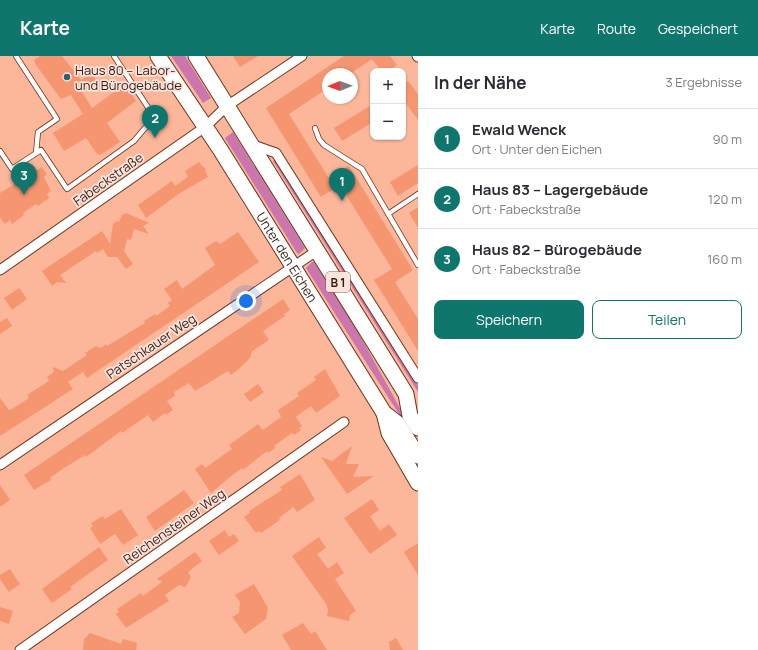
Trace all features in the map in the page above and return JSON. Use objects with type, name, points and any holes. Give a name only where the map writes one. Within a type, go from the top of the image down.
[{"type":"main road","name":"Unter den Eichen","points":[[158,56],[293,266],[384,413],[397,423],[418,456]]},
{"type":"main road","name":"B 1","points":[[196,56],[318,250],[406,394],[410,416],[418,428]]},
{"type":"main road","points":[[406,394],[418,404]]},
{"type":"main road","points":[[384,413],[389,433],[418,483]]},
{"type":"street","name":"Fabeckstraße","points":[[0,270],[205,127],[227,106],[302,56]]},
{"type":"street","points":[[253,146],[276,153],[418,378]]},
{"type":"street","name":"Patschkauer Weg","points":[[0,465],[318,250]]},
{"type":"street","name":"Reichensteiner Weg","points":[[20,650],[344,422]]},
{"type":"lane","points":[[16,56],[57,119],[38,132],[36,153]]},
{"type":"lane","points":[[0,152],[12,169],[41,150],[67,189],[134,140],[145,128],[157,121],[114,56]]},
{"type":"lane","points":[[315,128],[324,145],[362,169],[418,265]]},
{"type":"lane","points":[[388,214],[418,194]]},
{"type":"shaded area","points":[[171,56],[185,56],[211,98],[203,103]]},
{"type":"shaded area","points":[[233,132],[305,248],[299,254],[225,138]]},
{"type":"shaded area","points":[[275,159],[418,385],[418,392],[273,161]]},
{"type":"shaded area","points":[[314,262],[358,332],[418,441],[418,444],[306,268]]},
{"type":"building","points":[[40,56],[62,56],[81,80],[92,73],[97,82],[82,92],[92,108],[125,84],[136,101],[107,123],[120,142],[100,155],[97,154],[86,138],[64,151],[53,133],[83,114],[71,95],[61,99],[36,65],[34,60]]},
{"type":"building","points":[[233,56],[258,56],[240,67]]},
{"type":"building","points":[[344,56],[390,56],[397,65],[392,68],[379,68],[372,59],[358,69],[326,68]]},
{"type":"building","points":[[322,71],[322,92],[289,114],[329,178],[349,166],[413,270],[395,282],[418,319],[418,351],[374,280],[392,269],[340,185],[321,197],[266,108]]},
{"type":"building","points":[[408,81],[418,94],[418,120],[406,103],[406,82]]},
{"type":"building","points":[[370,106],[370,124],[342,141],[334,128]]},
{"type":"building","points":[[199,162],[206,168],[205,171],[208,177],[180,193],[146,218],[138,205],[172,181],[175,186],[188,177],[185,171]]},
{"type":"building","points":[[418,165],[418,183],[398,196],[390,182]]},
{"type":"building","points":[[42,167],[47,174],[44,177],[51,191],[47,194],[49,198],[38,206],[36,204],[23,213],[24,215],[12,224],[10,220],[5,224],[0,217],[0,193]]},
{"type":"building","points":[[418,207],[418,228],[409,213]]},
{"type":"building","points":[[126,213],[149,223],[143,226],[149,234],[134,229],[131,240],[127,239],[124,251],[133,264],[126,269],[117,257],[108,257],[103,249],[97,253],[96,251],[60,275],[66,283],[57,282],[52,286],[42,271],[102,231],[110,244],[113,224],[117,221],[119,222],[122,215]]},
{"type":"building","points":[[238,232],[259,262],[87,378],[83,372],[68,382],[73,389],[0,436],[0,398],[9,410],[12,409],[29,398],[27,395],[49,381],[47,377],[54,372],[53,367],[63,371],[87,355],[85,353],[96,346],[101,348],[106,344],[107,346],[145,323],[144,321],[155,314],[156,316],[170,306],[168,303],[172,300],[164,289],[177,280],[182,289],[215,265],[205,248],[216,241],[220,244]]},
{"type":"building","points":[[19,288],[27,299],[12,310],[4,298]]},
{"type":"building","points":[[283,299],[290,310],[284,314],[285,316],[263,331],[269,340],[252,351],[250,358],[239,369],[231,375],[228,371],[195,391],[189,383],[174,392],[175,396],[167,401],[173,410],[166,415],[165,413],[153,422],[148,415],[122,433],[121,431],[86,457],[85,455],[64,468],[50,478],[51,480],[34,490],[24,475]]},
{"type":"building","points":[[7,318],[12,326],[0,334],[0,322]]},
{"type":"building","points":[[325,369],[340,396],[316,413],[311,406],[297,416],[296,417],[302,426],[299,428],[301,430],[294,435],[292,433],[274,446],[275,448],[268,453],[267,451],[243,470],[242,468],[211,493],[195,469],[202,464],[205,468],[232,449],[229,445],[258,424],[263,430],[281,417],[278,410],[299,396],[297,393],[316,380],[314,377]]},
{"type":"building","points":[[258,384],[264,392],[250,402],[244,394]]},
{"type":"building","points":[[352,446],[346,464],[359,464],[353,477],[374,476],[347,494],[321,457],[332,461]]},
{"type":"building","points":[[300,474],[315,500],[297,512],[293,507],[279,518],[280,520],[261,533],[259,531],[256,533],[244,517],[250,513],[249,511],[282,490],[280,487]]},
{"type":"building","points":[[0,485],[10,500],[0,507]]},
{"type":"building","points":[[184,490],[194,503],[155,531],[146,517]]},
{"type":"building","points":[[372,499],[379,510],[370,516],[380,531],[389,524],[397,535],[370,554],[344,518]]},
{"type":"building","points":[[121,509],[138,535],[123,545],[115,534],[100,544],[90,528],[93,526],[91,523],[103,516],[105,519]]},
{"type":"building","points":[[225,530],[229,537],[234,534],[239,541],[219,555],[209,541]]},
{"type":"building","points":[[319,537],[326,548],[317,554],[328,569],[337,562],[344,573],[335,579],[356,611],[350,615],[349,621],[327,616],[328,610],[326,604],[292,556]]},
{"type":"building","points":[[418,543],[418,575],[404,552]]},
{"type":"building","points":[[99,547],[108,560],[70,587],[72,589],[52,603],[42,589]]},
{"type":"building","points":[[195,552],[202,561],[188,572],[191,577],[187,585],[185,587],[179,585],[165,595],[169,601],[126,628],[116,614],[119,612],[117,609],[141,593],[143,596],[162,582],[157,579]]},
{"type":"building","points":[[10,569],[20,584],[9,592],[0,579],[0,575]]},
{"type":"building","points":[[254,584],[268,608],[266,619],[245,634],[232,617],[239,613],[240,602],[235,595]]},
{"type":"building","points":[[0,607],[13,611],[9,624],[0,621]]},
{"type":"building","points":[[303,623],[311,634],[315,631],[327,650],[291,650],[282,635]]},
{"type":"building","points":[[90,633],[121,644],[123,639],[137,643],[136,650],[83,650],[84,639]]},
{"type":"building","points":[[396,638],[403,650],[390,650],[389,642]]},
{"type":"place","name":"Haus 80 – Labor- und Bürogebäude","points":[[67,77]]},
{"type":"place","name":"Haus 83 – Lagergebäude","points":[[155,138]]},
{"type":"place","name":"Haus 82 – Bürogebäude","points":[[24,195]]},
{"type":"place","name":"Ewald Wenck","points":[[342,201]]}]
